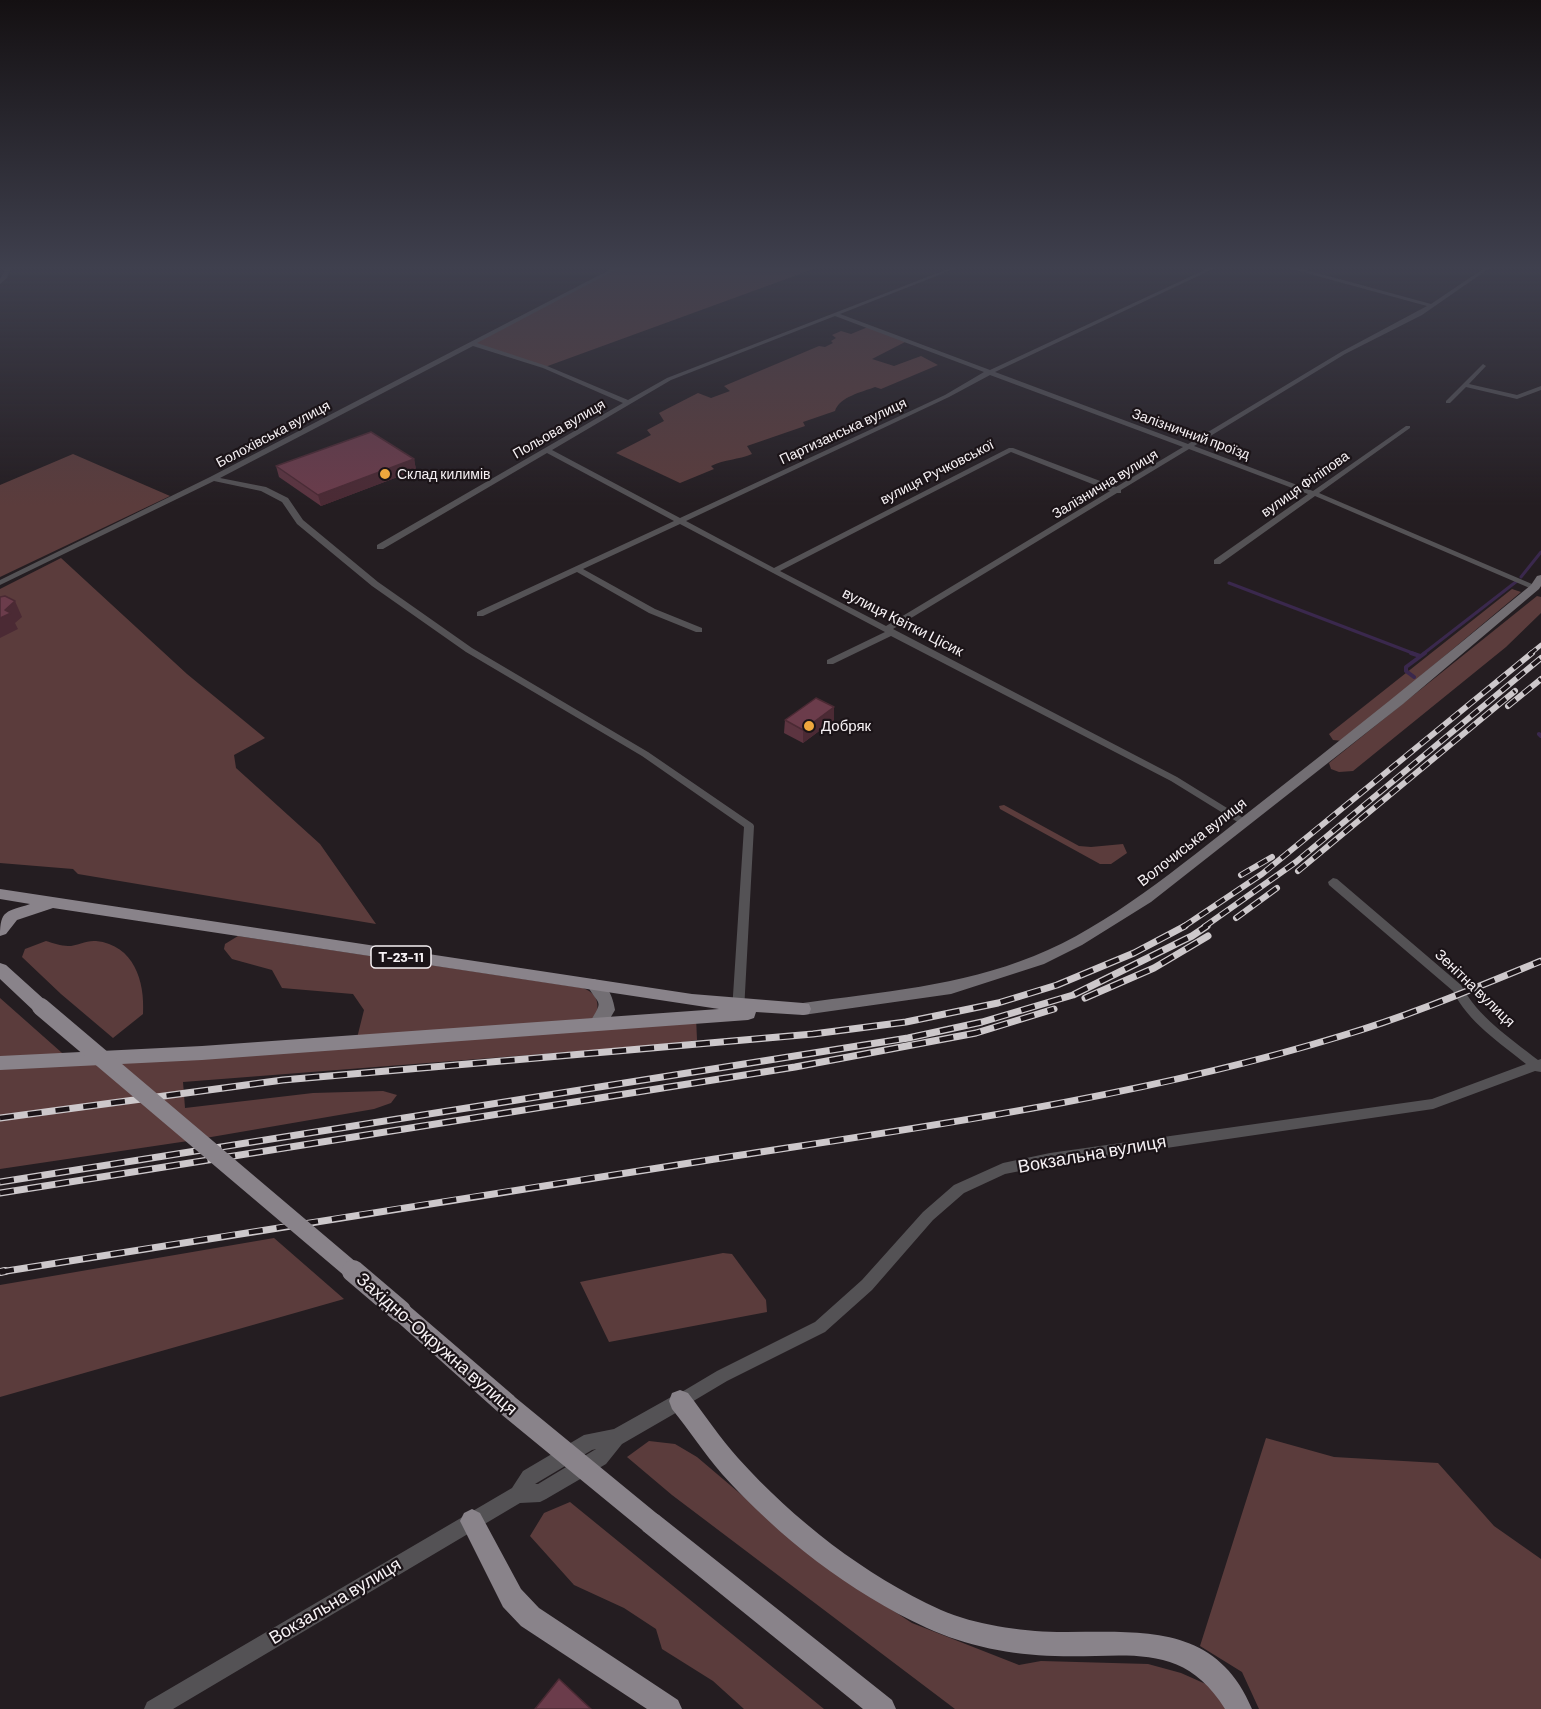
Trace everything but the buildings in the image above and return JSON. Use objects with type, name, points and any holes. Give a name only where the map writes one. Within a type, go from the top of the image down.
[{"type":"main road","name":"Волочиська вулиця","points":[[802,1009],[951,988],[1039,960],[1077,942],[1146,899],[1244,823],[1400,701],[1538,583]]},
{"type":"main road","name":"Т-23-11","points":[[0,894],[738,1009]]},
{"type":"main road","points":[[0,930],[11,916],[34,906],[50,903],[80,906]]},
{"type":"main road","name":"Західно-Окружна вулиця","points":[[1,966],[41,1006],[506,1404],[883,1709]]},
{"type":"main road","points":[[594,985],[606,998],[607,1010],[597,1024]]},
{"type":"main road","name":"Т-23-11","points":[[0,1063],[214,1052],[597,1024],[738,1009],[802,1009]]},
{"type":"main road","points":[[680,1401],[730,1466],[783,1516],[842,1566],[888,1597],[939,1621],[1000,1638],[1054,1644],[1108,1642],[1155,1646],[1195,1659],[1222,1680],[1239,1709]]},
{"type":"main road","points":[[472,1521],[512,1598],[530,1617],[669,1709]]},
{"type":"street","name":"Болохівська вулиця","points":[[0,583],[213,479],[466,347]]},
{"type":"street","points":[[479,347],[545,368],[626,402]]},
{"type":"street","name":"Польова вулиця","points":[[380,547],[616,411],[626,402],[669,379],[751,347]]},
{"type":"street","name":"Залізничний проїзд","points":[[921,347],[1315,494],[1538,583]]},
{"type":"street","name":"Партизанська вулиця","points":[[480,614],[947,396],[1046,347]]},
{"type":"street","name":"Залізнична вулиця","points":[[831,662],[890,631],[1355,347]]},
{"type":"street","points":[[1448,402],[1483,366]]},
{"type":"street","points":[[1465,385],[1517,397],[1541,388]]},
{"type":"street","name":"вулиця Філіпова","points":[[1217,562],[1408,427]]},
{"type":"street","name":"вулиця Ручковської","points":[[774,571],[1011,449],[1118,490]]},
{"type":"street","name":"вулиця Квітки Цісик","points":[[547,450],[1174,779],[1244,823]]},
{"type":"street","points":[[213,479],[263,489],[285,500],[300,522],[375,584],[469,650],[645,754],[749,826],[738,1009]]},
{"type":"street","points":[[578,569],[652,611],[699,630]]},
{"type":"street","name":"Зенітна вулиця","points":[[1333,882],[1457,988],[1460,996],[1476,1013],[1539,1066]]},
{"type":"street","name":"Вокзальна вулиця","points":[[154,1709],[518,1494],[540,1493],[600,1458],[616,1438],[680,1401],[820,1327],[867,1285],[936,1209],[959,1189],[1003,1169],[1050,1158],[1433,1104],[1539,1066]]},
{"type":"shaded area","points":[[483,347],[600,347],[545,367]]},
{"type":"shaded area","points":[[817,347],[896,347],[872,359],[894,366],[921,356],[938,365],[881,389],[875,387],[852,396],[841,402],[835,411],[803,422],[805,426],[747,446],[752,454],[711,466],[714,469],[680,483],[616,453],[651,435],[647,430],[664,421],[659,413],[698,393],[711,398],[730,391],[724,386]]},
{"type":"shaded area","points":[[73,454],[170,496],[0,577],[0,485]]},
{"type":"shaded area","points":[[61,558],[187,674],[265,738],[234,755],[236,768],[320,844],[376,924],[78,874],[73,869],[0,863],[0,589]]},
{"type":"shaded area","points":[[1512,589],[1521,592],[1343,741],[1333,740],[1329,734]]},
{"type":"shaded area","points":[[1537,596],[1541,597],[1541,613],[1506,647],[1353,771],[1339,772],[1331,769],[1329,763]]},
{"type":"shaded area","points":[[1004,805],[1079,846],[1123,844],[1127,853],[1111,864],[1100,864],[1000,809],[999,806]]},
{"type":"shaded area","points":[[238,936],[583,988],[596,998],[597,1024],[696,1017],[697,1040],[671,1044],[183,1082],[185,1108],[313,1093],[383,1091],[397,1095],[391,1103],[374,1109],[188,1141],[0,1169],[0,998],[70,1060],[356,1042],[364,1010],[353,994],[282,988],[272,970],[232,959],[224,949],[225,944]]},
{"type":"shaded area","points":[[46,941],[68,946],[96,941],[120,949],[128,957],[139,977],[143,1014],[113,1038],[22,957],[25,949]]},
{"type":"shaded area","points":[[274,1238],[344,1299],[0,1397],[0,1285]]},
{"type":"shaded area","points":[[723,1253],[732,1254],[766,1300],[767,1312],[609,1342],[580,1282]]},
{"type":"shaded area","points":[[1266,1438],[1334,1457],[1438,1463],[1494,1526],[1541,1559],[1541,1709],[1259,1709],[1242,1672],[1200,1646]]},
{"type":"shaded area","points":[[649,1441],[675,1444],[697,1457],[803,1547],[855,1586],[912,1623],[1019,1665],[1041,1661],[1148,1664],[1181,1673],[1208,1685],[1227,1709],[955,1709],[672,1495],[627,1457]]},
{"type":"shaded area","points":[[570,1502],[824,1709],[744,1709],[713,1681],[662,1649],[656,1629],[624,1608],[574,1585],[530,1536],[544,1513]]},
{"type":"waterway","points":[[1521,577],[1541,552]]},
{"type":"waterway","points":[[1423,654],[1517,581]]},
{"type":"waterway","points":[[1229,583],[1415,654]]},
{"type":"waterway","points":[[1411,653],[1420,656]]},
{"type":"waterway","points":[[1414,677],[1406,671],[1406,667],[1425,653]]},
{"type":"railway","points":[[1530,654],[1541,645]]},
{"type":"railway","points":[[1183,927],[1262,874],[1532,653]]},
{"type":"railway","points":[[1204,927],[1296,862],[1541,658]]},
{"type":"railway","points":[[1508,706],[1541,679]]},
{"type":"railway","points":[[1298,871],[1515,691]]},
{"type":"railway","points":[[1241,875],[1272,857]]},
{"type":"railway","points":[[1236,918],[1277,888]]},
{"type":"railway","points":[[0,1118],[283,1080],[813,1034],[906,1022],[998,1003],[1057,985],[1134,953],[1185,926]]},
{"type":"railway","points":[[0,1182],[908,1038],[982,1022],[1073,995],[1192,936],[1207,926]]},
{"type":"railway","points":[[1085,998],[1154,968],[1208,936]]},
{"type":"railway","points":[[5,1271],[0,1272],[940,1124],[1102,1095],[1182,1078],[1341,1036],[1417,1011],[1541,961]]},
{"type":"railway","points":[[0,1193],[795,1067],[976,1033],[1054,1009]]},
{"type":"place","name":"Склад килимів","points":[[385,474]]},
{"type":"place","name":"Добряк","points":[[809,726]]}]
